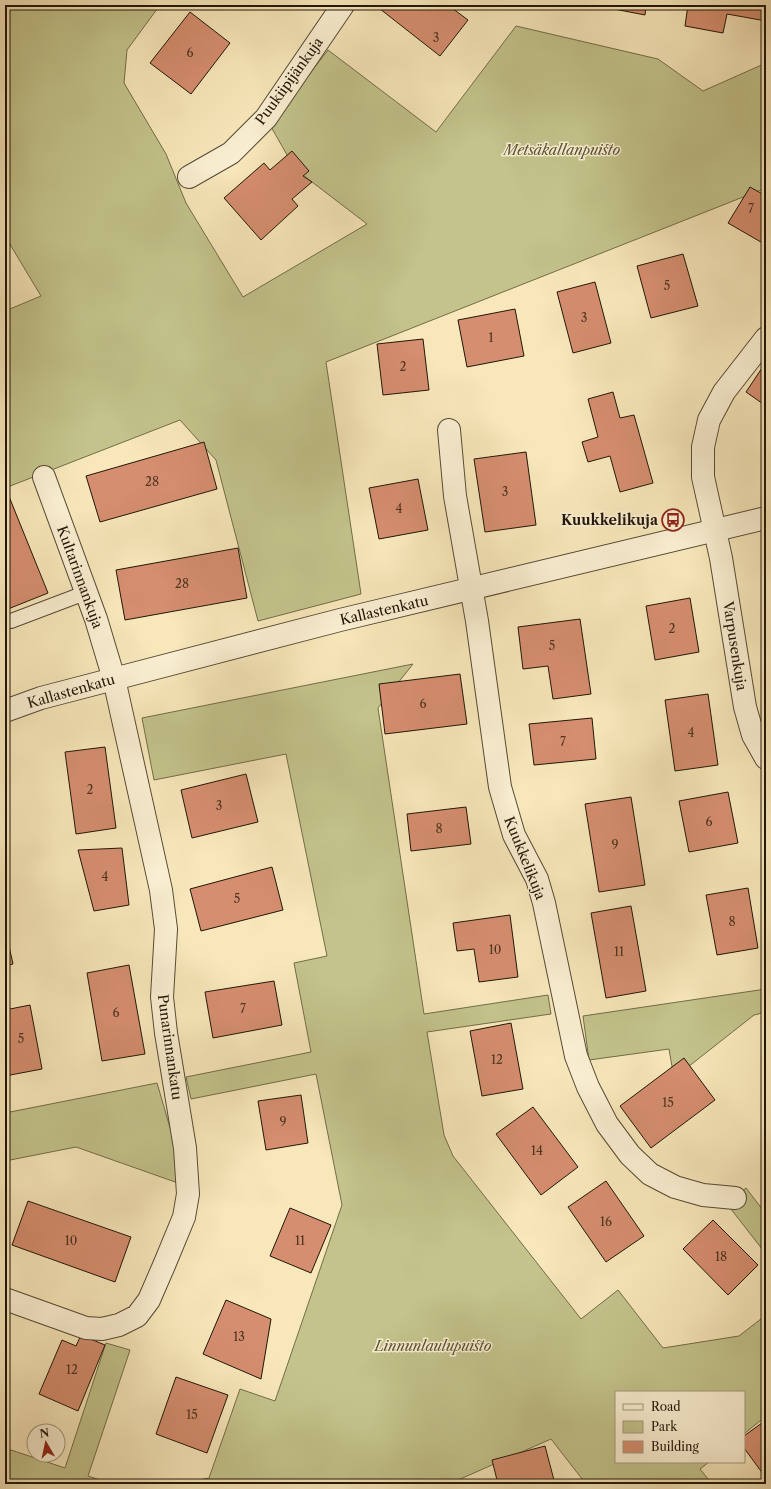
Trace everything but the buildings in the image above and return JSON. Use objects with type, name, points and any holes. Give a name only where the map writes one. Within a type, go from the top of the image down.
[{"type":"street","name":"Puukiipijänkuja","points":[[189,178],[231,153],[266,118],[343,5]]},
{"type":"street","name":"Varpusenkuja","points":[[766,338],[724,392],[708,420],[703,447],[703,477],[721,558],[745,707],[753,735],[766,758]]},
{"type":"street","name":"Kuukkelikuja","points":[[449,430],[454,496],[477,621],[500,787],[514,835],[537,880],[544,903],[576,1056],[588,1087],[607,1124],[630,1155],[650,1174],[675,1187],[696,1193],[735,1198]]},
{"type":"street","name":"Kultarinnankuja","points":[[44,476],[86,592],[114,679]]},
{"type":"street","name":"Kallastenkatu","points":[[5,711],[41,698],[340,620],[766,518]]},
{"type":"street","name":"Punarinnankatu","points":[[5,1299],[86,1328],[102,1329],[119,1325],[137,1316],[149,1300],[184,1217],[188,1194],[186,1148],[166,1033],[162,997],[166,929],[161,890],[114,679]]},
{"type":"lane","points":[[11,621],[86,592]]},
{"type":"green space","name":"Metsäkallanpuisto","points":[[5,5],[160,5],[127,50],[124,83],[166,154],[186,203],[243,297],[367,224],[295,169],[270,125],[328,50],[436,132],[516,26],[658,59],[703,91],[766,63],[766,188],[326,362],[361,594],[258,621],[216,460],[180,420],[5,488],[5,311],[41,296],[5,236]]},
{"type":"green space","name":"Linnunlaulupuisto","points":[[413,664],[378,708],[424,1014],[548,995],[551,1014],[427,1032],[444,1135],[453,1156],[581,1319],[618,1290],[663,1348],[739,1336],[766,1315],[766,1416],[745,1433],[745,1391],[615,1391],[615,1463],[708,1463],[700,1469],[712,1484],[586,1484],[551,1439],[449,1484],[180,1484],[209,1478],[240,1389],[275,1401],[342,1205],[316,1074],[191,1099],[186,1077],[311,1052],[294,963],[327,956],[286,754],[154,780],[142,718]]},
{"type":"green space","points":[[766,989],[766,1012],[754,1015],[674,1078],[669,1049],[589,1060],[583,1016]]},
{"type":"green space","points":[[157,1083],[178,1155],[178,1183],[76,1147],[5,1161],[5,1113]]},
{"type":"green space","points":[[746,1188],[766,1214],[766,1254],[727,1204]]},
{"type":"green space","points":[[106,1343],[130,1350],[88,1476],[112,1484],[5,1484],[5,1448],[26,1455],[26,1463],[50,1463],[65,1468]]},
{"type":"place","name":"Kuukkelikuja","points":[[673,520]]}]
